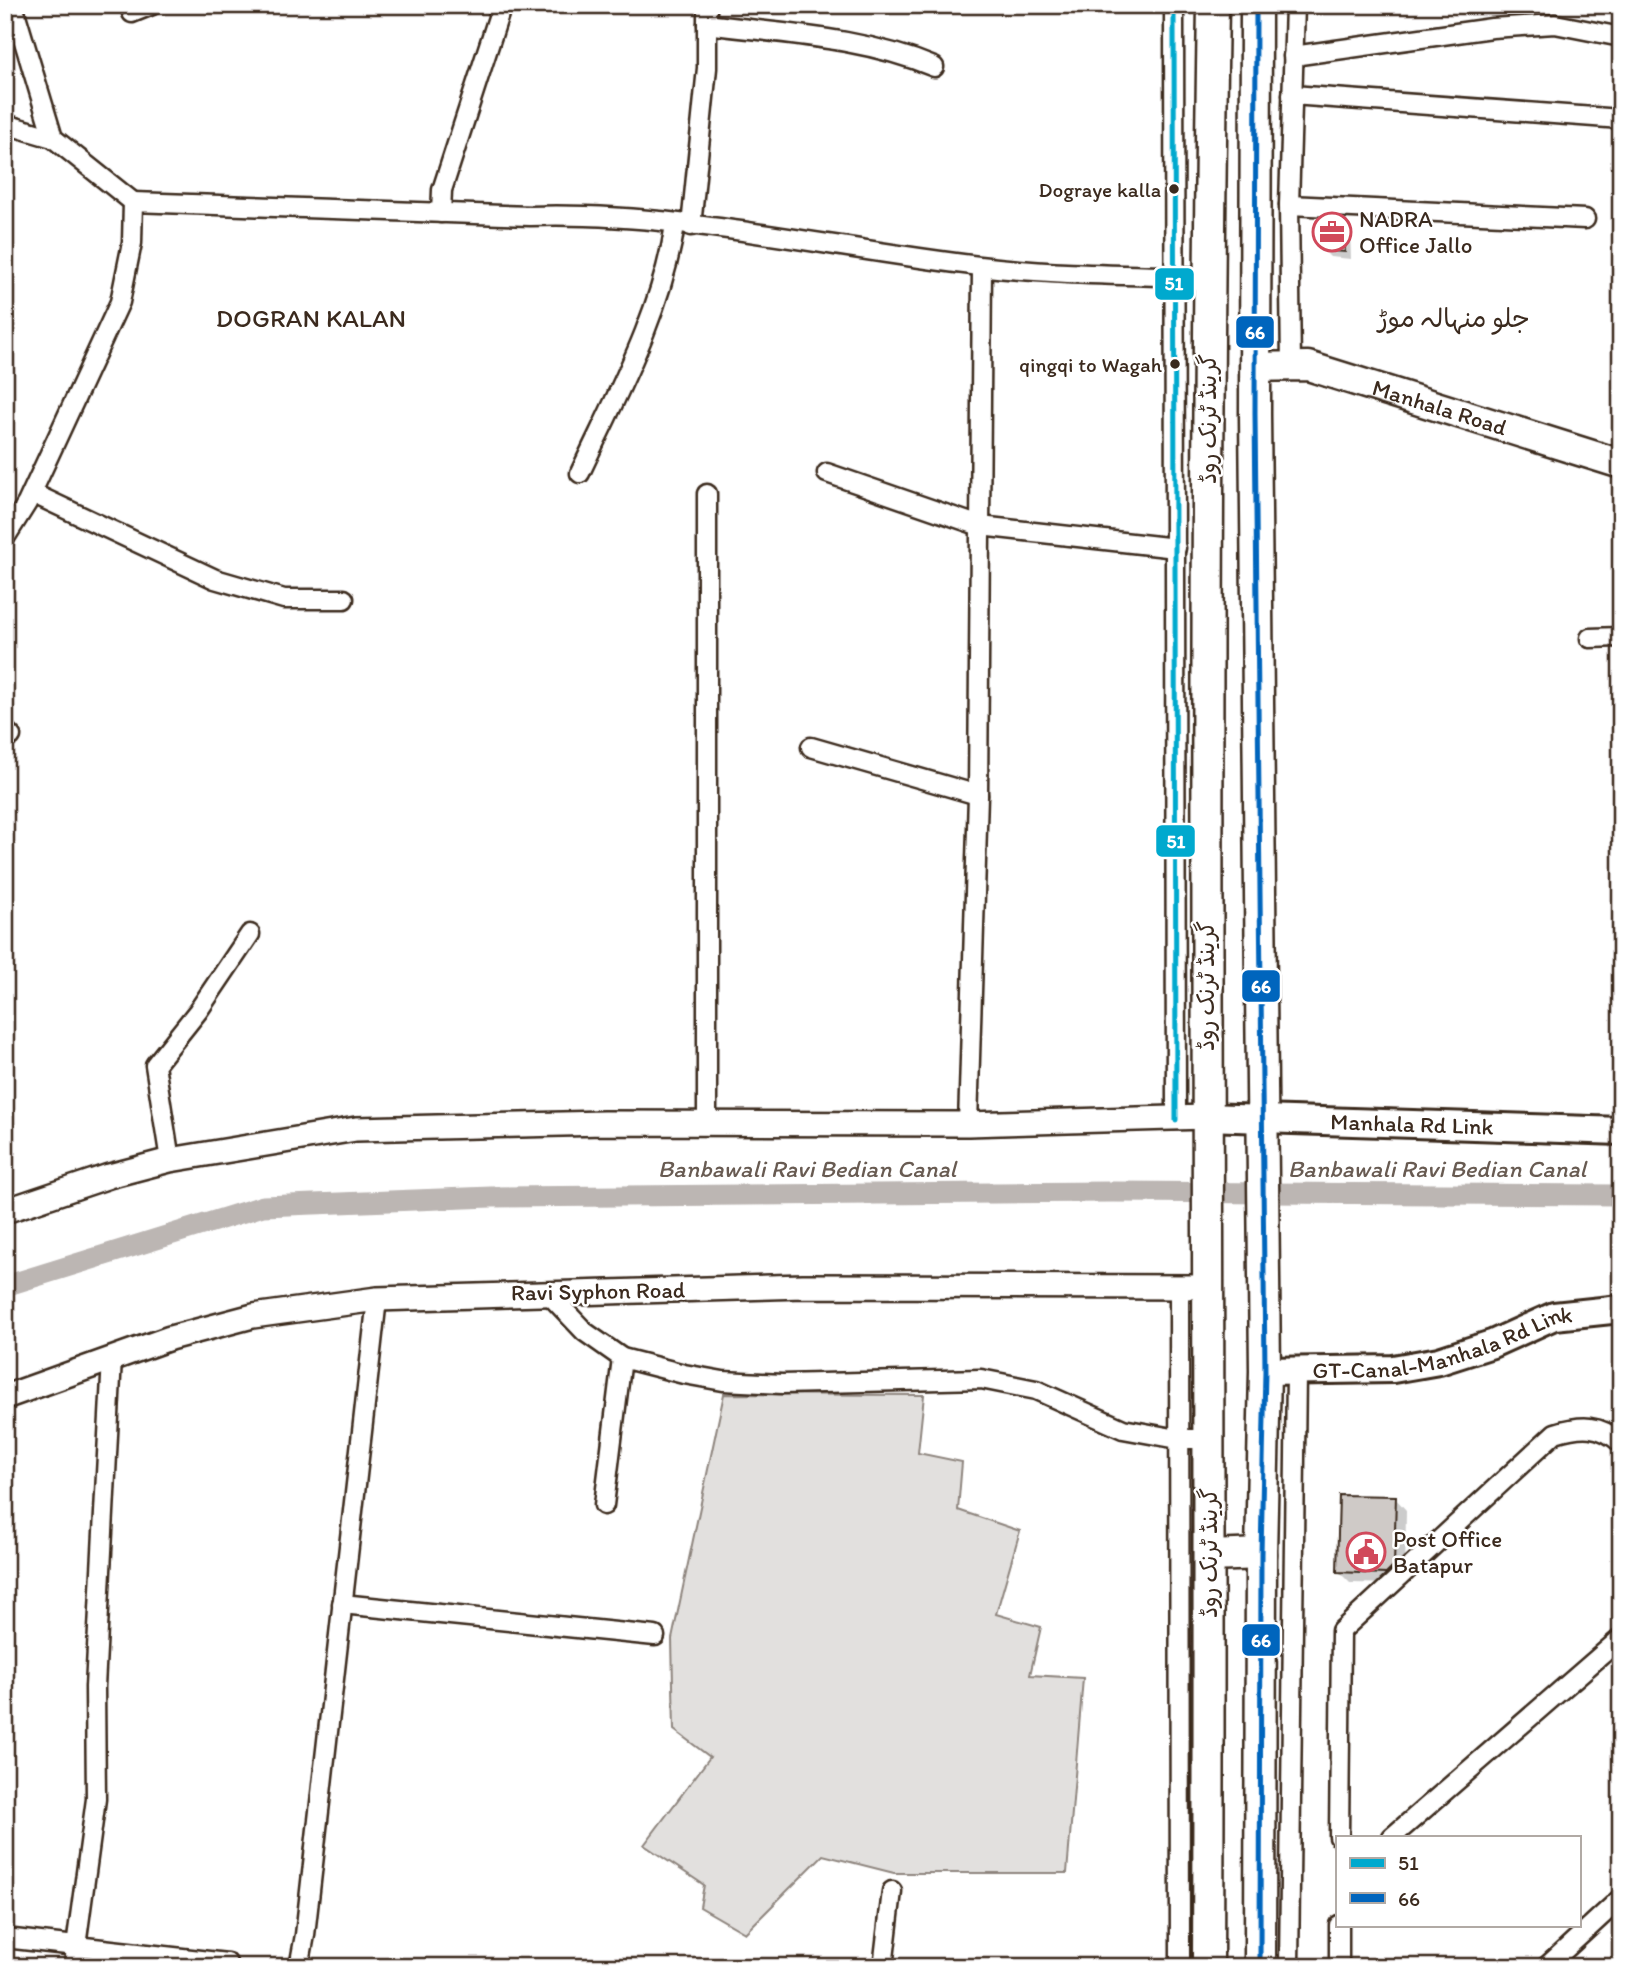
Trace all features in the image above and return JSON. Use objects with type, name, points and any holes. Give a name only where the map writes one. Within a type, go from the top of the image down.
[{"type":"highway","name":"گرینڈ ٹرنک روڈ","points":[[1208,1967],[1210,1556],[1208,1439],[1197,1282],[1206,1123],[1208,276],[1213,5]]},
{"type":"highway","name":"گرینڈ ٹرنک روڈ","points":[[1256,5],[1255,367],[1265,1371],[1261,1554],[1260,1967]]},
{"type":"highway","points":[[1210,1556],[1261,1554]]},
{"type":"main road","name":"Manhala Road","points":[[1255,367],[1308,366],[1621,464]]},
{"type":"main road","name":"Manhala Rd Link","points":[[1206,1123],[1262,1128],[1621,1131]]},
{"type":"main road","name":"GT-Canal-Manhala Rd Link","points":[[1265,1371],[1393,1368],[1440,1362],[1492,1344],[1554,1316],[1621,1309]]},
{"type":"street","points":[[13,5],[53,138]]},
{"type":"street","points":[[132,13],[152,5]]},
{"type":"street","points":[[441,213],[442,190],[502,5]]},
{"type":"street","points":[[580,473],[640,344],[672,247],[683,225],[707,68],[707,5]]},
{"type":"street","points":[[1174,5],[1172,276],[1176,548],[1176,1120]]},
{"type":"street","points":[[1291,366],[1289,205],[1293,56],[1300,7]]},
{"type":"street","points":[[707,24],[856,43],[904,55],[934,68]]},
{"type":"street","points":[[1293,56],[1492,28],[1555,24],[1621,37]]},
{"type":"street","points":[[1292,95],[1621,119]]},
{"type":"street","points":[[5,124],[53,138],[133,202],[441,213],[576,214],[683,225],[982,267],[1208,276]]},
{"type":"street","points":[[5,538],[12,515],[32,494],[120,302],[132,243],[133,202]]},
{"type":"street","points":[[1289,205],[1586,219]]},
{"type":"street","points":[[968,1124],[978,795],[982,267]]},
{"type":"street","points":[[827,472],[980,526],[1176,548]]},
{"type":"street","points":[[32,494],[215,579],[284,598],[344,599]]},
{"type":"street","points":[[707,494],[707,1124]]},
{"type":"street","points":[[1590,638],[1619,637],[1621,634]]},
{"type":"street","points":[[811,747],[978,795]]},
{"type":"street","points":[[170,1160],[155,1065],[198,1010],[250,934]]},
{"type":"street","points":[[5,1211],[109,1176],[170,1160],[356,1129],[604,1123],[968,1124],[1176,1120],[1206,1123]]},
{"type":"street","points":[[1180,1967],[1178,1439],[1197,1282]]},
{"type":"street","name":"Ravi Syphon Road","points":[[5,1397],[170,1338],[253,1316],[377,1298],[803,1286],[1197,1282]]},
{"type":"street","points":[[547,1292],[585,1332],[622,1358],[723,1381],[782,1384],[981,1379],[1036,1390],[1123,1429],[1178,1439],[1208,1439]]},
{"type":"street","points":[[299,1967],[305,1935],[377,1298]]},
{"type":"street","points":[[74,1967],[96,1798],[94,1687],[112,1358]]},
{"type":"street","points":[[604,1505],[622,1358]]},
{"type":"street","points":[[1289,1967],[1296,1372]]},
{"type":"street","points":[[1339,1836],[1341,1632],[1549,1437],[1573,1427],[1602,1428],[1621,1443]]},
{"type":"street","points":[[342,1604],[655,1636]]},
{"type":"street","points":[[1393,1836],[1621,1637]]},
{"type":"street","points":[[883,1967],[892,1891]]},
{"type":"street","points":[[1546,1967],[1621,1898]]},
{"type":"street","points":[[1339,1926],[1339,1967]]},
{"type":"street","points":[[5,1938],[227,1963]]},
{"type":"shaded area","points":[[724,1394],[924,1395],[918,1453],[962,1462],[958,1510],[1020,1531],[996,1614],[1041,1627],[1030,1675],[1083,1678],[1067,1873],[894,1873],[823,1855],[745,1933],[700,1907],[704,1885],[644,1845],[710,1757],[674,1730],[672,1639]]},
{"type":"building","name":"NADRA Office Jallo","points":[[1321,218],[1343,219],[1345,252],[1321,250]]},
{"type":"building","points":[[1339,1495],[1396,1496],[1394,1566],[1386,1574],[1337,1572]]},
{"type":"waterway","name":"Banbawali Ravi Bedian Canal","points":[[5,1286],[263,1206],[491,1197],[1112,1192],[1621,1195]]},
{"type":"transit line","name":"51","points":[[1174,5],[1176,1120]]},
{"type":"transit line","name":"66","points":[[1256,5],[1255,414],[1265,1371],[1261,1554],[1260,1967]]},
{"type":"place","name":"Dograye kalla","points":[[1174,189]]},
{"type":"place","name":"NADRA Office Jallo","points":[[1332,232]]},
{"type":"place","name":"qingqi to Wagah","points":[[1175,364]]},
{"type":"place","name":"Post Office Batapur","points":[[1366,1552]]},
{"type":"district","name":"DOGRAN KALAN","points":[[311,318]]},
{"type":"district","name":"جلو منہالہ موڑ","points":[[1454,318]]}]
